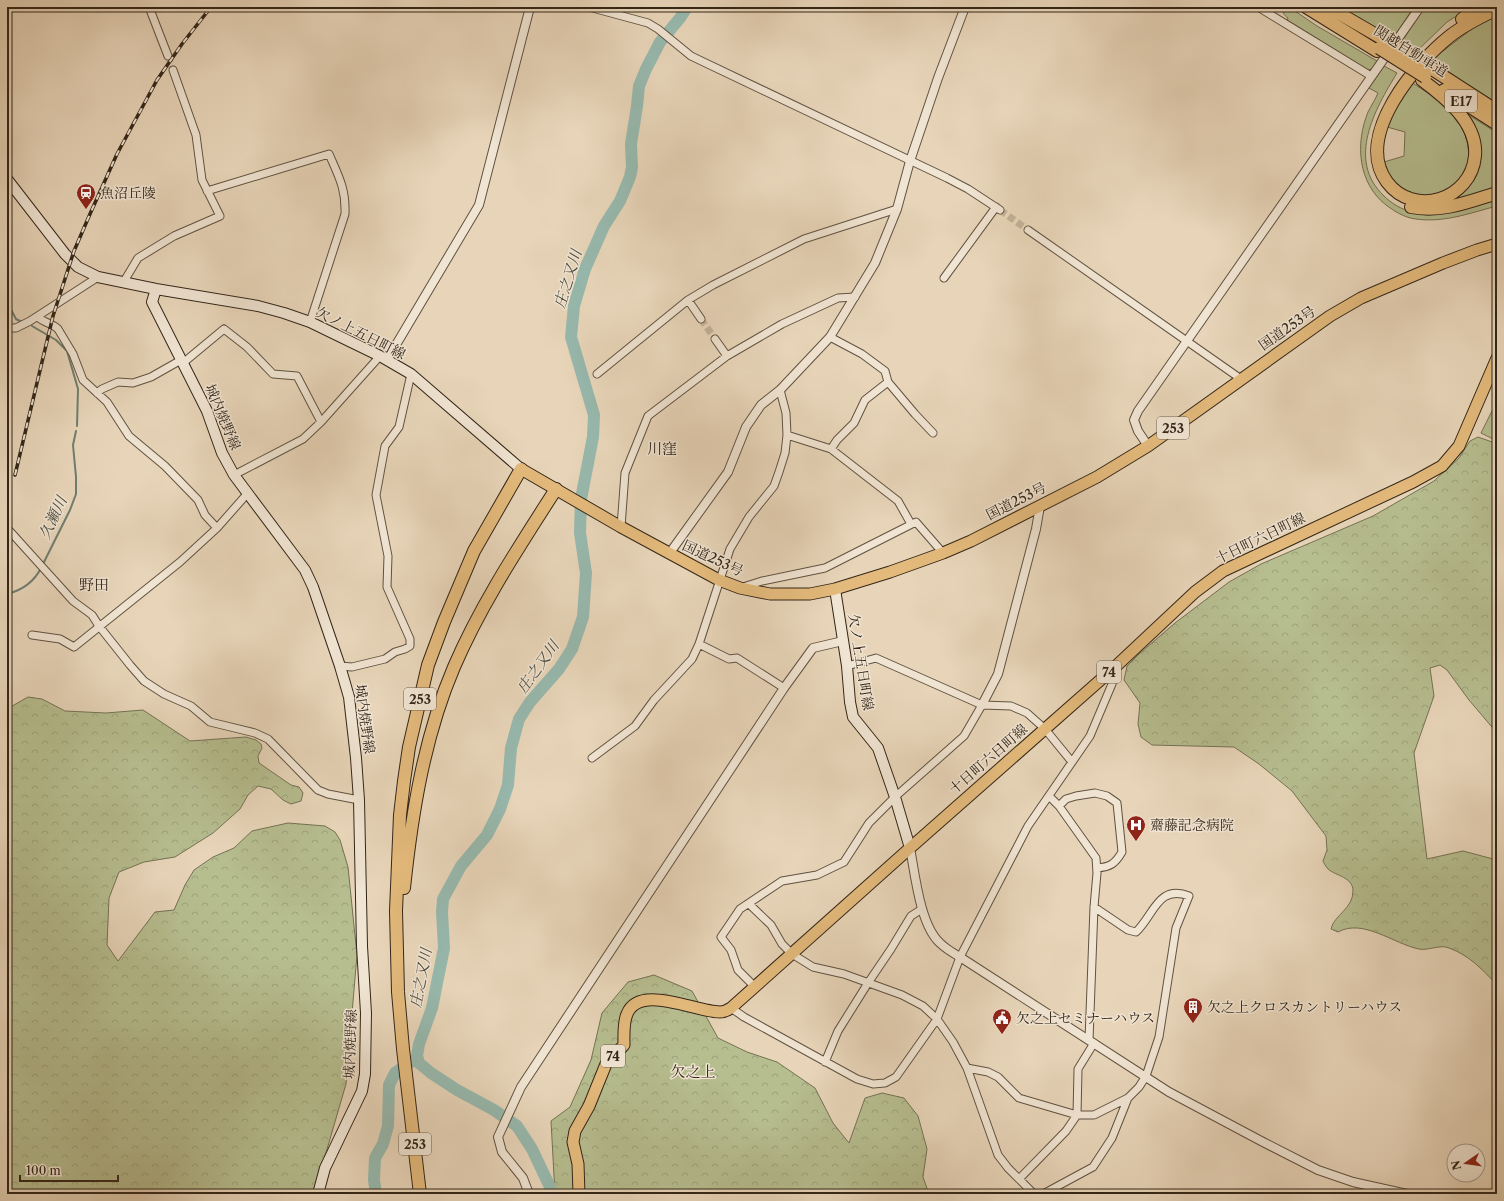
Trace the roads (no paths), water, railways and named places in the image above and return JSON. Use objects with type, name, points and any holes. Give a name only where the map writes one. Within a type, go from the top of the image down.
[{"type":"highway","name":"関越自動車道","points":[[1306,7],[1380,46],[1426,75],[1497,124]]},
{"type":"highway","name":"関越自動車道","points":[[1328,7],[1380,46]]},
{"type":"highway","points":[[1480,7],[1434,41],[1401,78],[1387,99],[1377,120],[1371,140],[1371,162],[1377,180],[1383,189],[1390,196],[1406,206],[1426,209],[1440,209],[1497,193]]},
{"type":"highway","points":[[1426,75],[1460,115],[1472,135],[1475,154],[1470,174],[1459,189],[1444,198],[1427,201],[1418,200],[1399,193],[1387,181],[1378,156],[1378,146],[1386,116],[1399,92],[1428,56],[1466,25],[1497,9]]},
{"type":"highway","name":"関越自動車道","points":[[1426,75],[1497,111]]},
{"type":"highway","name":"253","points":[[420,1194],[403,1049],[399,1000],[396,911],[400,816],[409,747],[428,666],[444,622],[474,551],[521,469]]},
{"type":"highway","name":"253","points":[[398,949],[411,828],[428,744],[453,668],[489,595],[556,489]]},
{"type":"main road","name":"欠ノ上五日町線","points":[[7,180],[65,254],[78,267],[98,277],[123,283],[258,306],[310,322],[384,358],[412,374],[521,469]]},
{"type":"main road","name":"国道253号","points":[[521,469],[621,528],[719,580],[740,588],[770,594],[810,594],[835,589],[944,553],[971,541],[1097,477],[1148,446],[1330,316],[1361,298],[1443,263],[1497,244]]},
{"type":"main road","name":"城内焼野線","points":[[156,289],[152,302],[207,411],[222,453],[234,475],[247,494],[305,570],[313,587],[349,697],[356,758],[358,800],[366,1013],[365,1074],[362,1091],[325,1168],[318,1194]]},
{"type":"main road","name":"十日町六日町線","points":[[731,1008],[1114,668],[1196,592],[1223,571],[1412,482],[1442,466],[1458,446],[1497,358]]},
{"type":"main road","name":"欠ノ上五日町線","points":[[835,589],[853,717],[878,748],[895,797],[910,848]]},
{"type":"main road","name":"74","points":[[579,1194],[578,1164],[573,1142],[574,1131],[589,1106],[606,1064],[624,1044],[627,1013],[634,1004],[646,1000],[661,999],[721,1012],[731,1008]]},
{"type":"street","points":[[149,7],[168,56]]},
{"type":"street","points":[[234,475],[303,439],[384,358],[479,205],[530,7]]},
{"type":"street","points":[[589,7],[648,23],[658,29],[691,56],[968,189],[998,209],[944,278]]},
{"type":"street","points":[[669,554],[728,472],[746,427],[761,405],[780,390],[830,337],[875,264],[896,209],[910,161],[938,78],[965,7]]},
{"type":"street","points":[[1258,7],[1371,76]]},
{"type":"street","points":[[1148,446],[1138,431],[1134,420],[1138,412],[1420,7]]},
{"type":"street","points":[[123,283],[138,258],[174,236],[220,216],[206,191],[202,180],[196,135],[173,70]]},
{"type":"street","points":[[206,191],[329,154],[343,185],[346,201],[345,214],[310,322]]},
{"type":"street","points":[[597,374],[688,300],[713,285],[804,239],[896,209]]},
{"type":"street","points":[[1028,230],[1241,380]]},
{"type":"street","points":[[7,328],[16,328],[38,317],[98,277]]},
{"type":"street","points":[[621,528],[625,473],[648,416],[727,356],[782,324],[838,298],[855,297]]},
{"type":"street","points":[[688,300],[702,319]]},
{"type":"street","points":[[38,317],[42,321],[58,329],[73,354],[83,380],[107,402],[129,436],[165,466],[198,500],[205,515],[217,528]]},
{"type":"street","points":[[97,393],[102,389],[118,382],[133,383],[151,378],[182,362],[224,329],[247,347],[273,374],[297,376],[321,422]]},
{"type":"street","points":[[830,337],[862,354],[885,371],[888,382],[933,433]]},
{"type":"street","points":[[715,339],[727,356]]},
{"type":"street","points":[[340,666],[352,667],[385,659],[395,652],[410,646],[410,639],[387,587],[388,556],[376,495],[385,446],[399,427],[412,374]]},
{"type":"street","points":[[831,449],[837,440],[854,423],[865,400],[888,382]]},
{"type":"street","points":[[592,758],[636,726],[654,700],[692,659],[699,644],[730,549],[749,517],[774,486],[785,453],[787,435],[786,413],[780,390]]},
{"type":"street","points":[[787,435],[831,449],[898,501],[911,524]]},
{"type":"street","points":[[32,635],[60,639],[74,648],[99,626],[180,562],[217,528],[247,494]]},
{"type":"street","points":[[755,987],[738,970],[731,950],[721,938],[740,909],[782,881],[817,875],[844,862],[869,823],[895,797],[964,736],[998,674],[1036,529],[1040,506]]},
{"type":"street","points":[[740,588],[762,581],[825,568],[916,522],[944,553]]},
{"type":"street","points":[[7,528],[73,601],[92,614],[99,626],[144,681],[164,694],[191,706],[210,722],[255,733],[268,738],[318,790],[328,794],[358,800]]},
{"type":"street","points":[[529,1194],[523,1178],[502,1152],[498,1137],[499,1132],[513,1106],[520,1087],[784,688],[813,648],[843,641]]},
{"type":"street","points":[[699,644],[730,659],[737,658],[784,688]]},
{"type":"street","points":[[847,666],[876,658],[982,705],[1012,706],[1026,712],[1044,729],[1072,762]]},
{"type":"street","points":[[731,1008],[744,1017],[825,1062],[863,1080],[873,1084],[885,1083],[896,1077],[937,1019],[960,957],[1028,826],[1090,736],[1112,684],[1114,668]]},
{"type":"street","points":[[1059,806],[1066,799],[1095,793],[1106,796],[1117,803],[1122,852],[1118,859],[1109,867],[1097,868]]},
{"type":"street","points":[[1019,1179],[1066,1131],[1077,1115],[1078,1070],[1091,1041],[1094,907],[1097,868],[1096,858],[1059,806],[1049,796]]},
{"type":"street","points":[[910,848],[922,909],[928,927],[939,943],[1169,1092],[1318,1170],[1353,1182],[1407,1194]]},
{"type":"street","points":[[967,1068],[988,1072],[998,1077],[1019,1098],[1077,1115],[1094,1115],[1128,1098],[1139,1087],[1146,1076],[1160,1037],[1176,928],[1188,896],[1180,893],[1170,893],[1159,900],[1142,926],[1136,932],[1128,930],[1094,907]]},
{"type":"street","points":[[749,904],[771,925],[782,944],[792,954],[813,967],[844,974],[902,995],[923,1006],[937,1019],[953,1042],[967,1068],[998,1155],[1008,1168],[1034,1194]]},
{"type":"street","points":[[825,1062],[838,1031],[868,983],[911,916],[922,909]]},
{"type":"street","points":[[1043,1194],[1093,1167],[1112,1138],[1128,1098]]},
{"type":"waterway","name":"庄之又川","points":[[551,1194],[550,1187],[532,1149],[517,1126],[494,1110],[457,1090],[431,1073],[419,1063],[417,1056],[419,1044],[432,1008],[444,948],[442,912],[443,899],[461,866],[487,835],[500,809],[508,785],[511,748],[519,719],[530,702],[559,669],[572,649],[583,617],[586,573],[580,533],[581,499],[593,437],[594,415],[571,337],[574,306],[585,269],[604,226],[620,201],[630,177],[632,167],[631,144],[639,86],[660,42],[687,7]]},
{"type":"waterway","name":"久瀬川","points":[[7,302],[16,319],[22,322]]},
{"type":"waterway","name":"久瀬川","points":[[32,326],[56,340],[67,351],[78,389],[77,426]]},
{"type":"waterway","name":"久瀬川","points":[[43,564],[70,510],[76,494],[73,445],[76,431]]},
{"type":"waterway","name":"久瀬川","points":[[7,594],[27,585],[41,568]]},
{"type":"waterway","points":[[376,1194],[374,1180],[375,1158],[383,1144],[388,1126],[389,1085],[395,1073],[412,1061]]},
{"type":"tunnel","points":[[168,56],[173,70]]},
{"type":"tunnel","points":[[1000,210],[1028,230]]},
{"type":"tunnel","points":[[701,319],[715,339]]},
{"type":"railway","points":[[15,475],[53,316],[74,251],[117,154],[157,80],[182,44],[211,7]]},
{"type":"place","name":"魚沼丘陵","points":[[86,210]]},
{"type":"place","name":"齋藤記念病院","points":[[1136,842]]},
{"type":"place","name":"欠之上クロスカントリーハウス","points":[[1193,1024]]},
{"type":"place","name":"欠之上セミナーハウス","points":[[1002,1035]]},
{"type":"district","name":"川窪","points":[[662,449]]},
{"type":"district","name":"野田","points":[[94,585]]},
{"type":"district","name":"欠之上","points":[[693,1072]]}]
